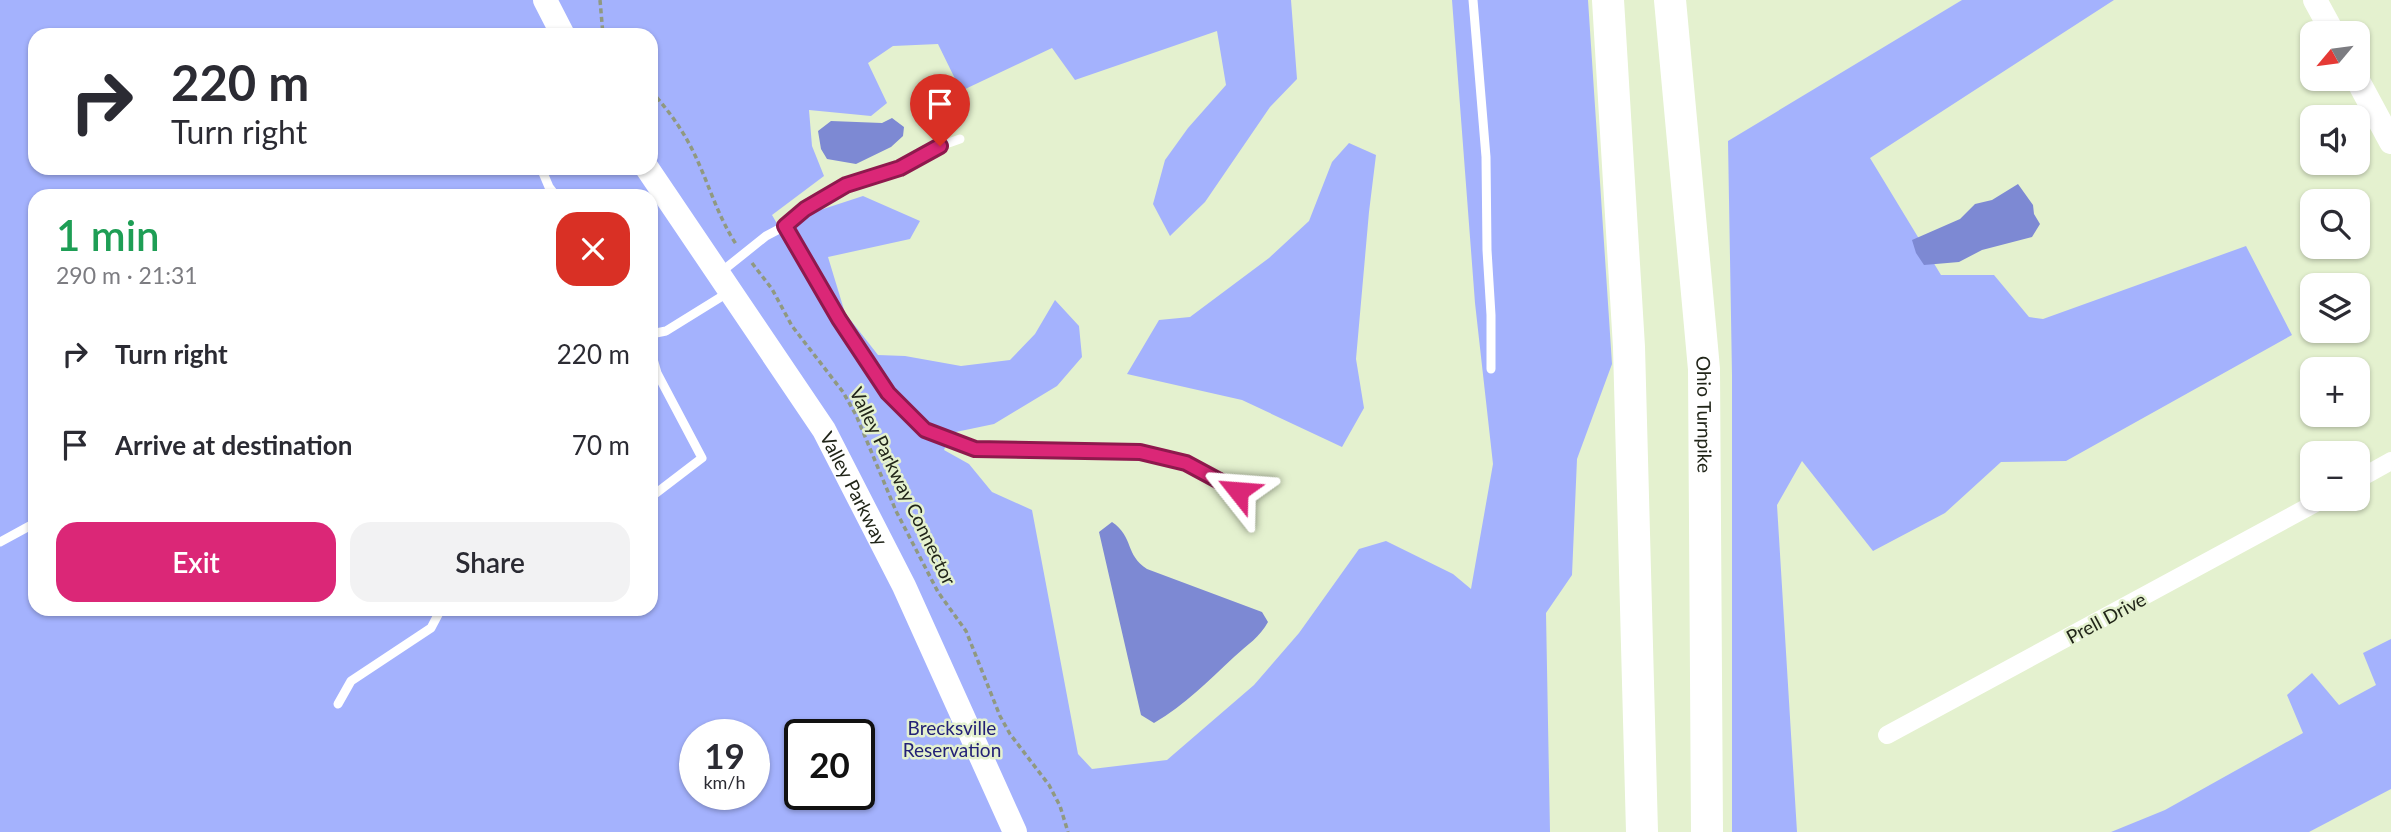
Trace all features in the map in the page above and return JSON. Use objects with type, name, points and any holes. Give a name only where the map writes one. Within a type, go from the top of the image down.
[{"type":"highway","points":[[1608,0],[1629,347],[1642,832]]},
{"type":"highway","name":"Ohio Turnpike","points":[[1670,0],[1704,369],[1707,832]]},
{"type":"street","points":[[545,0],[559,28]]},
{"type":"street","points":[[2315,0],[2326,21]]},
{"type":"street","points":[[2363,91],[2391,142]]},
{"type":"street","name":"Valley Parkway","points":[[653,175],[824,430],[904,586],[1015,832]]},
{"type":"street","points":[[2370,473],[2391,461]]},
{"type":"street","name":"Prell Drive","points":[[1887,735],[2301,511]]},
{"type":"lane","points":[[1473,0],[1486,157],[1491,369]]},
{"type":"lane","points":[[658,333],[666,331],[725,283],[745,255],[766,236],[785,226],[805,209],[846,185],[900,168],[940,146],[960,139]]},
{"type":"lane","points":[[785,226],[839,319],[888,393],[925,430],[975,449],[1140,452],[1186,463],[1238,491]]},
{"type":"lane","points":[[658,375],[702,458],[658,492]]},
{"type":"lane","points":[[0,542],[28,527]]},
{"type":"lane","points":[[338,704],[351,681],[431,628],[437,616]]},
{"type":"path","points":[[600,0],[602,28]]},
{"type":"path","name":"Valley Parkway Connector","points":[[658,99],[679,124],[699,163],[721,220],[760,272],[792,326],[827,369],[856,415],[896,511],[938,592],[967,631],[1000,716],[1010,734],[1049,785],[1060,806],[1068,832]]},
{"type":"green space","name":"Brecksville Reservation","points":[[0,0],[1291,0],[1297,79],[1270,107],[1205,202],[1170,236],[1153,204],[1165,160],[1188,128],[1226,85],[1217,31],[1075,80],[1052,48],[961,91],[938,44],[893,46],[868,63],[887,103],[871,116],[809,110],[812,146],[824,176],[772,215],[783,234],[811,213],[863,196],[920,221],[910,239],[828,257],[845,313],[878,355],[905,356],[961,366],[1010,360],[1035,334],[1055,300],[1079,326],[1082,357],[1057,386],[994,424],[951,433],[944,450],[969,464],[992,492],[1032,510],[1078,754],[1092,769],[1167,760],[1254,685],[1299,633],[1359,549],[1386,541],[1453,574],[1471,589],[1493,464],[1475,303],[1452,0],[1588,0],[1612,364],[1577,459],[1572,575],[1546,613],[1550,832],[0,832]]},
{"type":"green space","points":[[1962,0],[2114,0],[1870,158],[1941,275],[1994,275],[2029,317],[2043,319],[2246,246],[2292,335],[2066,461],[2001,462],[1945,513],[1873,551],[1802,461],[1777,505],[1797,832],[1732,832],[1732,375],[1728,141]]},
{"type":"green space","points":[[1349,143],[1376,155],[1356,359],[1364,408],[1342,447],[1242,400],[1127,374],[1159,320],[1190,317],[1269,258],[1309,221],[1332,162]]},
{"type":"green space","points":[[2391,639],[2391,789],[2309,832],[2111,832],[2165,810],[2303,733],[2287,695],[2312,673],[2339,705],[2376,685],[2363,653]]},
{"type":"shaded area","points":[[892,118],[904,127],[903,136],[891,147],[856,164],[827,159],[821,149],[818,131],[831,121],[882,123]]},
{"type":"shaded area","points":[[2018,184],[2033,205],[2034,214],[2040,224],[2032,237],[1982,250],[1959,262],[1924,265],[1912,240],[1960,219],[1975,204],[1992,200]]},
{"type":"shaded area","points":[[1112,522],[1124,534],[1135,558],[1147,569],[1262,612],[1268,622],[1257,637],[1196,692],[1154,723],[1141,715],[1099,532]]},
{"type":"route","points":[[940,146],[900,168],[846,185],[805,209],[785,226],[839,319],[888,393],[925,430],[975,449],[1140,452],[1186,463],[1238,491]]}]
